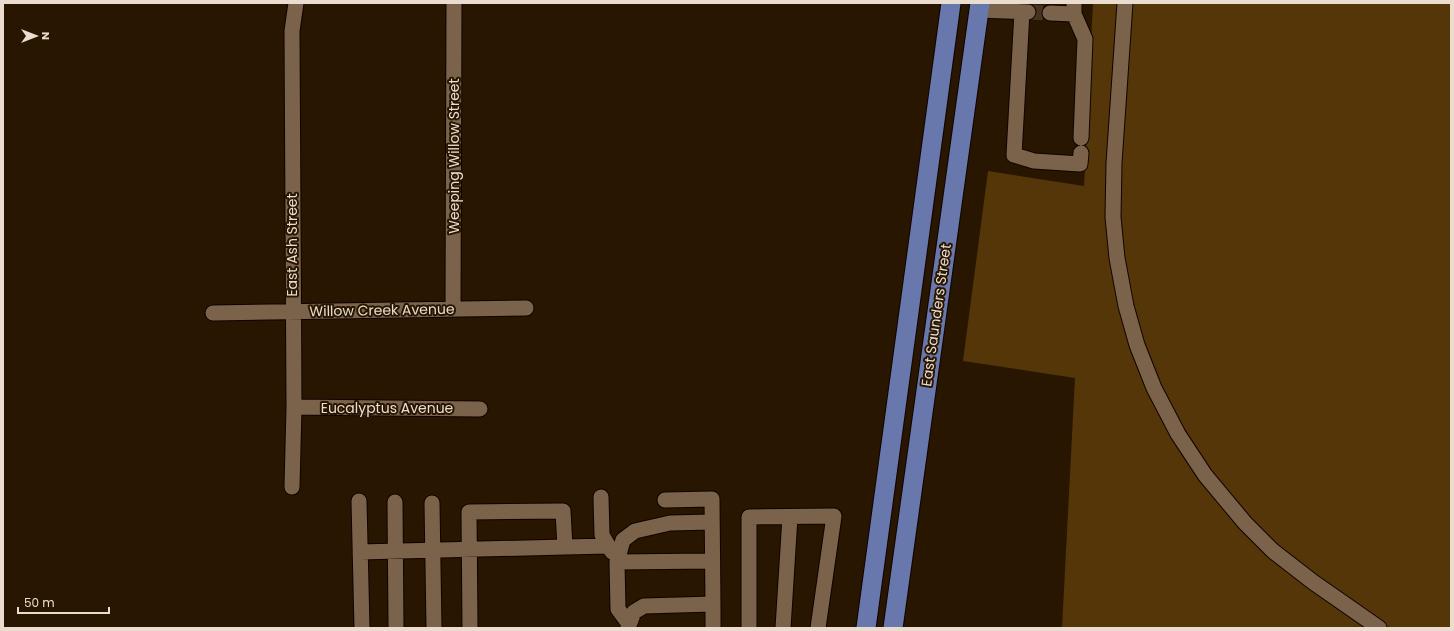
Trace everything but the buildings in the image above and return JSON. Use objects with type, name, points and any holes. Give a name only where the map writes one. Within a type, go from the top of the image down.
[{"type":"main road","name":"East Saunders Street","points":[[866,628],[951,3]]},
{"type":"main road","name":"East Saunders Street","points":[[893,628],[966,102],[961,62],[961,43],[975,5]]},
{"type":"street","name":"East Ash Street","points":[[292,488],[294,407],[292,312],[292,31],[296,3]]},
{"type":"street","name":"Weeping Willow Street","points":[[453,309],[454,3]]},
{"type":"street","points":[[1126,3],[1114,163],[1113,217],[1117,258],[1126,306],[1137,346],[1154,388],[1178,434],[1201,469],[1245,523],[1273,551],[1379,628]]},
{"type":"street","points":[[975,5],[1025,12],[1014,155],[1034,161],[1080,164],[1085,39],[1074,8],[1050,13]]},
{"type":"street","name":"Willow Creek Avenue","points":[[213,313],[526,308]]},
{"type":"street","name":"Eucalyptus Avenue","points":[[294,407],[480,409]]},
{"type":"street","points":[[601,497],[602,535],[618,562]]},
{"type":"street","points":[[665,500],[712,499],[713,628]]},
{"type":"street","points":[[359,501],[362,628]]},
{"type":"street","points":[[395,502],[396,628]]},
{"type":"street","points":[[432,503],[434,628]]},
{"type":"street","points":[[470,628],[469,512],[563,511],[565,547]]},
{"type":"street","points":[[749,628],[749,517],[834,516],[818,628]]},
{"type":"street","points":[[783,628],[790,517]]},
{"type":"street","points":[[628,626],[618,609],[618,562],[623,540],[635,532],[670,523],[712,522]]},
{"type":"street","points":[[360,552],[608,546]]},
{"type":"street","points":[[618,562],[712,561]]},
{"type":"street","points":[[628,626],[634,612],[644,606],[713,604]]},
{"type":"shaded area","points":[[1093,3],[1451,3],[1451,628],[1062,628],[1075,378],[963,361],[988,171],[1084,186]]},
{"type":"tunnel","points":[[1028,12],[1050,13]]}]
